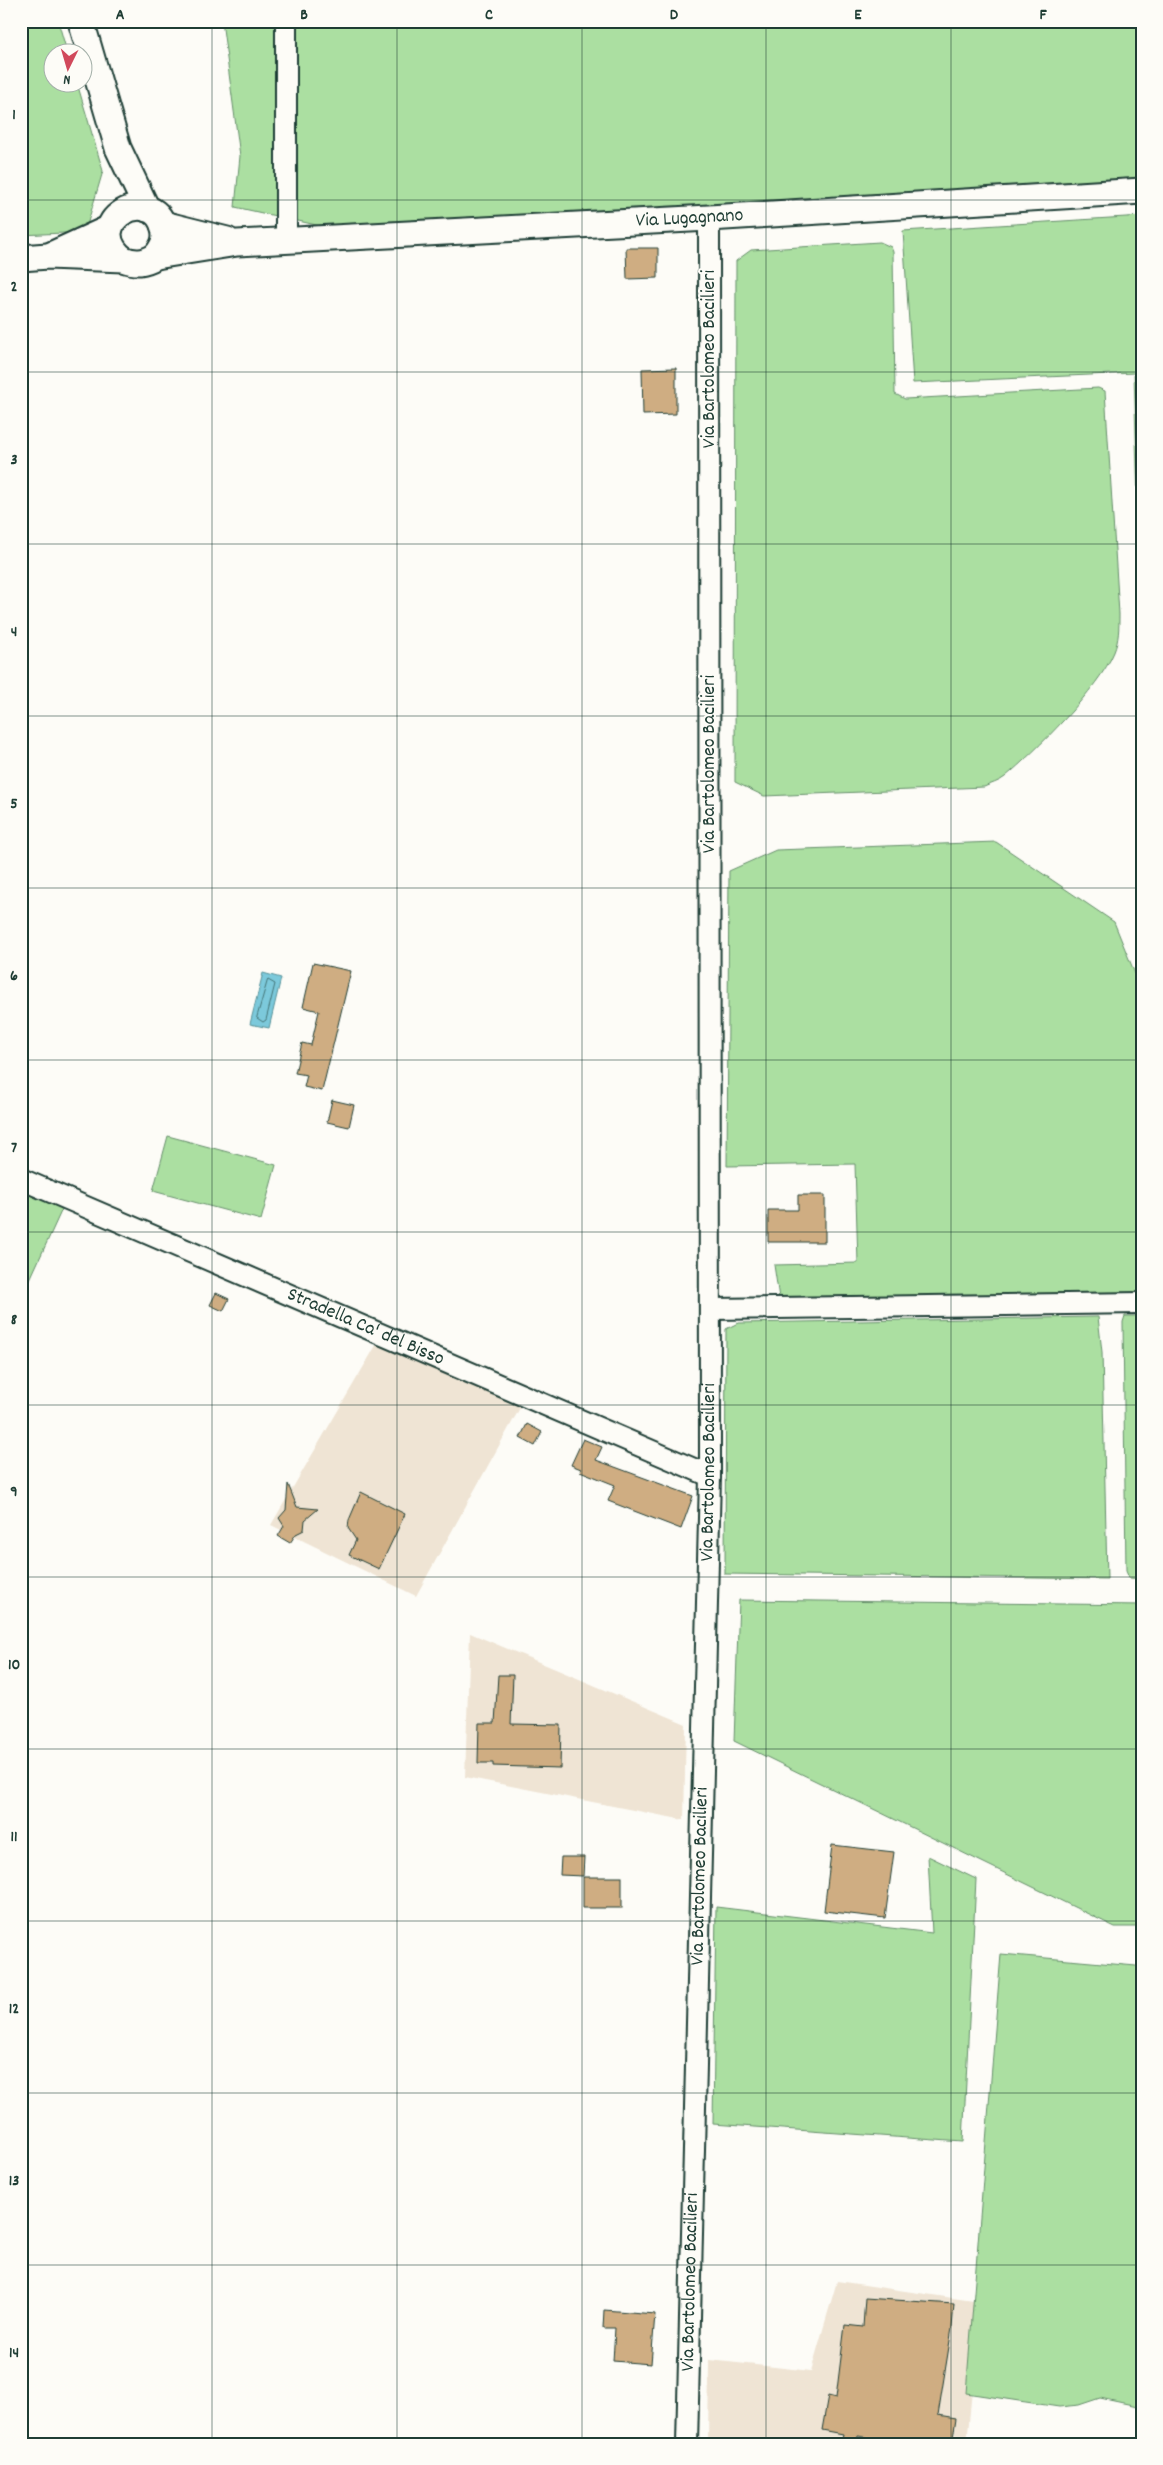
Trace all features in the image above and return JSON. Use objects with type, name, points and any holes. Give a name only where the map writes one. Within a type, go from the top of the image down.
[{"type":"main road","points":[[82,21],[136,218],[165,241],[156,256]]},
{"type":"main road","name":"Via Lugagnano","points":[[21,258],[48,256],[123,259],[140,263],[156,256],[237,243],[710,218],[1142,191]]},
{"type":"main road","points":[[123,259],[111,246],[136,218]]},
{"type":"main road","name":"Via Lugagnano","points":[[48,256],[136,218],[237,243]]},
{"type":"street","points":[[286,21],[286,240]]},
{"type":"street","name":"Via Bartolomeo Bacilieri","points":[[688,2444],[710,1476],[710,218]]},
{"type":"street","name":"Stradella Ca' del Bisso","points":[[21,1179],[710,1476]]},
{"type":"street","points":[[710,1309],[1142,1304]]},
{"type":"shaded area","points":[[378,1342],[521,1406],[416,1596],[271,1525]]},
{"type":"shaded area","points":[[470,1633],[686,1724],[684,1820],[465,1777]]},
{"type":"shaded area","points":[[837,2281],[980,2302],[967,2444],[708,2444],[709,2360],[811,2371]]},
{"type":"green space","points":[[21,21],[58,21],[64,42],[42,42],[42,92],[80,92],[103,171],[85,232],[21,235]]},
{"type":"green space","points":[[222,21],[1142,21],[1142,183],[339,230],[235,207],[240,156]]},
{"type":"green space","points":[[1142,216],[1142,634],[1134,373],[913,383],[903,231]]},
{"type":"green space","points":[[880,242],[891,247],[893,252],[895,394],[905,399],[1098,388],[1105,391],[1119,614],[1117,643],[1107,666],[1066,718],[1033,752],[997,782],[984,787],[764,796],[735,782],[736,261],[751,250]]},
{"type":"green space","points":[[996,842],[1114,922],[1140,986],[1142,1293],[779,1298],[774,1265],[858,1263],[855,1164],[727,1166],[729,871],[776,850]]},
{"type":"green space","points":[[168,1136],[276,1165],[261,1220],[153,1191]]},
{"type":"green space","points":[[21,1188],[63,1207],[21,1299]]},
{"type":"green space","points":[[1125,1316],[1142,1316],[1142,1579],[1129,1578],[1126,1571],[1123,1322]]},
{"type":"green space","points":[[1098,1317],[1102,1352],[1107,1579],[725,1574],[726,1329],[738,1323]]},
{"type":"green space","points":[[739,1600],[1142,1605],[1142,1927],[1115,1927],[734,1741]]},
{"type":"green space","points":[[928,1856],[976,1879],[963,2142],[713,2124],[716,1907],[932,1933]]},
{"type":"green space","points":[[1001,1954],[1142,1968],[1142,2407],[1100,2398],[1079,2405],[1059,2407],[966,2393]]},
{"type":"water","points":[[263,973],[281,978],[269,1028],[250,1024]]},
{"type":"building","points":[[626,248],[658,248],[658,278],[627,279]]},
{"type":"building","points":[[676,368],[676,414],[643,415],[642,369]]},
{"type":"building","points":[[313,963],[351,971],[322,1091],[304,1087],[307,1075],[295,1073],[302,1043],[311,1045],[319,1011],[303,1007]]},
{"type":"building","points":[[332,1100],[354,1105],[349,1127],[327,1122]]},
{"type":"building","points":[[798,1195],[825,1195],[825,1242],[768,1242],[768,1210],[798,1210]]},
{"type":"building","points":[[216,1293],[229,1299],[223,1311],[210,1305]]},
{"type":"building","points":[[527,1424],[542,1432],[535,1446],[520,1438]]},
{"type":"building","points":[[583,1439],[602,1447],[596,1460],[693,1496],[681,1529],[608,1501],[615,1485],[580,1471],[581,1469],[571,1465]]},
{"type":"building","points":[[288,1484],[297,1507],[318,1509],[305,1520],[304,1530],[296,1534],[290,1543],[278,1536],[284,1526],[279,1518],[286,1510]]},
{"type":"building","points":[[361,1492],[405,1514],[379,1569],[349,1555],[356,1540],[348,1528],[349,1520]]},
{"type":"building","points":[[498,1675],[513,1675],[511,1724],[561,1725],[560,1768],[493,1766],[493,1763],[478,1763],[479,1723],[495,1723]]},
{"type":"building","points":[[832,1845],[894,1852],[885,1918],[824,1911]]},
{"type":"building","points":[[561,1857],[584,1857],[583,1876],[560,1875]]},
{"type":"building","points":[[583,1877],[622,1877],[622,1908],[583,1908]]},
{"type":"building","points":[[865,2298],[954,2304],[938,2415],[956,2418],[952,2444],[905,2444],[858,2436],[857,2444],[849,2444],[841,2442],[843,2434],[822,2430],[828,2396],[836,2398],[845,2325],[863,2327]]},
{"type":"building","points":[[604,2310],[655,2314],[651,2364],[613,2361],[615,2328],[603,2328]]}]
